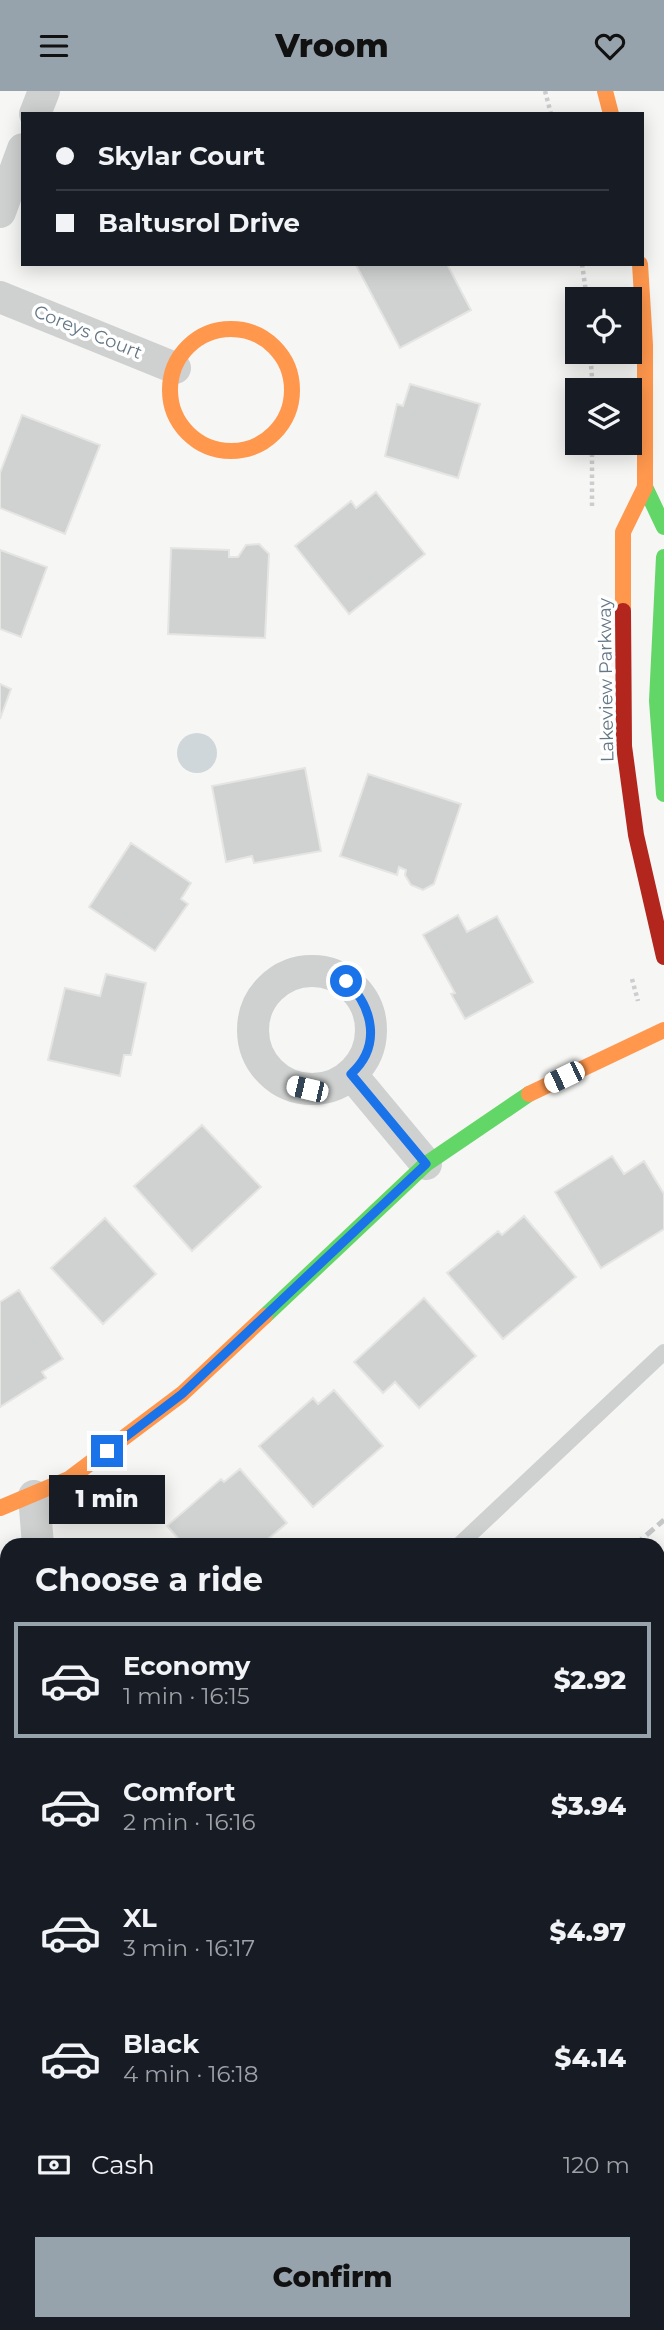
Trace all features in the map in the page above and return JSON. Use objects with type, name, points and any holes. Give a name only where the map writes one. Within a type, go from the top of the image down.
[{"type":"street","points":[[37,112],[44,91]]},
{"type":"street","points":[[604,91],[610,112]]},
{"type":"street","points":[[0,212],[21,154]]},
{"type":"street","name":"Lakeview Parkway","points":[[640,266],[645,345],[645,487],[664,527]]},
{"type":"street","name":"Coreys Court","points":[[0,297],[175,368]]},
{"type":"street","points":[[226,329],[247,331],[265,339],[280,353],[291,382],[288,412],[278,430],[261,443],[233,451],[204,445],[188,434],[177,419],[171,400],[175,368],[189,346],[206,334],[226,329]]},
{"type":"street","name":"Lakeview Parkway","points":[[645,487],[623,532],[624,746],[636,835],[664,957]]},
{"type":"street","points":[[664,557],[657,701],[664,794]]},
{"type":"street","points":[[0,1509],[69,1479],[182,1394],[426,1164],[524,1096],[664,1030]]},
{"type":"street","points":[[351,1074],[426,1164]]},
{"type":"street","points":[[34,1496],[37,1538]]},
{"type":"lane","points":[[466,1538],[664,1352]]},
{"type":"path","points":[[545,91],[550,112]]},
{"type":"path","points":[[582,266],[585,287]]},
{"type":"shaded area","points":[[197,733],[211,739],[217,753],[211,767],[197,773],[183,767],[177,753],[183,739]]},
{"type":"building","points":[[357,266],[448,266],[471,310],[400,348]]},
{"type":"building","points":[[410,384],[480,404],[458,478],[385,456],[397,404],[403,406]]},
{"type":"building","points":[[22,415],[100,445],[65,534],[0,508],[0,473]]},
{"type":"building","points":[[376,492],[425,554],[349,614],[295,546],[351,501],[356,508]]},
{"type":"building","points":[[259,544],[269,554],[265,638],[168,634],[171,548],[229,550],[229,557],[238,557],[246,545]]},
{"type":"building","points":[[0,550],[47,567],[21,637],[0,629]]},
{"type":"building","points":[[0,684],[11,689],[0,719]]},
{"type":"building","points":[[305,768],[321,851],[254,863],[252,856],[226,862],[212,786]]},
{"type":"building","points":[[368,774],[461,804],[434,884],[423,890],[411,885],[405,875],[406,870],[399,867],[397,875],[340,856]]},
{"type":"building","points":[[131,843],[191,883],[181,899],[188,904],[155,951],[89,907]]},
{"type":"building","points":[[458,915],[467,932],[497,916],[533,982],[465,1019],[451,994],[455,993],[423,935]]},
{"type":"building","points":[[106,974],[146,983],[131,1055],[124,1055],[120,1076],[48,1060],[65,988],[100,996]]},
{"type":"building","points":[[202,1125],[261,1187],[192,1251],[134,1186]]},
{"type":"building","points":[[612,1156],[624,1174],[644,1161],[664,1194],[664,1229],[601,1268],[555,1192]]},
{"type":"building","points":[[524,1216],[576,1277],[503,1339],[447,1273],[498,1231],[502,1235]]},
{"type":"building","points":[[105,1218],[156,1274],[103,1324],[51,1268]]},
{"type":"building","points":[[19,1290],[63,1359],[42,1372],[46,1378],[0,1407],[0,1302]]},
{"type":"building","points":[[424,1298],[476,1356],[419,1408],[395,1382],[383,1393],[354,1362]]},
{"type":"building","points":[[334,1390],[383,1446],[313,1507],[259,1446],[313,1398],[318,1404]]},
{"type":"building","points":[[240,1469],[287,1523],[269,1538],[178,1538],[167,1526],[221,1479],[224,1482]]},
{"type":"railway","points":[[643,1538],[664,1520]]},
{"type":"traffic: fast","points":[[645,487],[664,527]]},
{"type":"traffic: fast","points":[[664,557],[657,701],[664,794]]},
{"type":"traffic: fast","points":[[265,1316],[426,1164],[529,1094]]},
{"type":"traffic: slow","points":[[605,91],[610,112]]},
{"type":"traffic: slow","points":[[623,611],[623,532],[645,487],[645,345],[640,266]]},
{"type":"traffic: slow","points":[[231,329],[254,334],[274,347],[287,367],[292,390],[287,413],[274,433],[254,446],[231,451],[208,446],[188,433],[175,413],[170,390],[175,367],[188,347],[208,334],[231,329]]},
{"type":"traffic: slow","points":[[529,1094],[664,1030]]},
{"type":"traffic: slow","points":[[0,1508],[69,1479],[182,1394],[265,1316]]},
{"type":"traffic: jam","points":[[623,611],[624,746],[636,835],[664,957]]},
{"type":"route","points":[[107,1451],[182,1394],[426,1164],[396,1132],[351,1074],[368,1051],[371,1032],[369,1013],[360,995],[346,981]]}]
